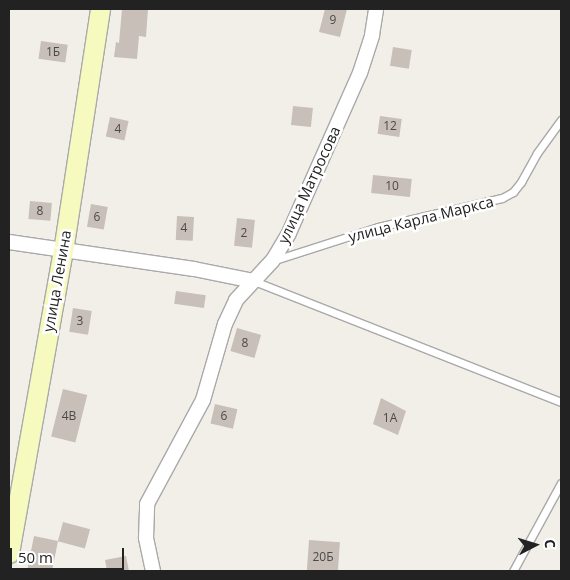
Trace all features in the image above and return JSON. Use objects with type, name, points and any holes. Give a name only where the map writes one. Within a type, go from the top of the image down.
[{"type":"street","name":"улица Ленина","points":[[9,553],[13,502],[63,251],[100,9]]},
{"type":"street","name":"улица Матросова","points":[[153,571],[146,538],[147,504],[199,409],[236,300],[273,260],[289,233],[360,73],[372,35],[376,9]]},
{"type":"street","points":[[9,242],[194,269],[253,280]]},
{"type":"lane","name":"улица Карла Маркса","points":[[273,260],[378,227],[502,198],[513,192],[521,182],[537,153],[561,120]]},
{"type":"lane","points":[[253,280],[561,402]]},
{"type":"lane","points":[[513,571],[561,483]]},
{"type":"building","points":[[122,9],[148,9],[146,37],[139,36],[137,59],[114,57],[116,42],[119,43]]},
{"type":"building","points":[[325,9],[347,9],[340,37],[319,32]]},
{"type":"building","points":[[41,41],[68,45],[65,63],[38,59]]},
{"type":"building","points":[[393,47],[412,50],[409,69],[390,66]]},
{"type":"building","points":[[293,106],[313,108],[311,127],[291,125]]},
{"type":"building","points":[[380,116],[402,119],[399,137],[377,134]]},
{"type":"building","points":[[110,117],[129,121],[124,141],[106,137]]},
{"type":"building","points":[[373,175],[412,179],[410,197],[371,193]]},
{"type":"building","points":[[30,201],[52,203],[50,221],[28,219]]},
{"type":"building","points":[[91,204],[108,207],[104,230],[87,227]]},
{"type":"building","points":[[177,216],[194,217],[193,241],[176,240]]},
{"type":"building","points":[[237,218],[255,220],[252,248],[234,246]]},
{"type":"building","points":[[176,291],[206,295],[204,308],[174,304]]},
{"type":"building","points":[[73,308],[92,311],[88,335],[69,332]]},
{"type":"building","points":[[237,328],[261,335],[254,358],[230,351]]},
{"type":"building","points":[[63,389],[87,395],[75,443],[51,437]]},
{"type":"building","points":[[381,398],[406,411],[398,435],[373,424]]},
{"type":"building","points":[[215,404],[237,409],[233,429],[211,423]]},
{"type":"building","points":[[63,522],[90,529],[85,549],[58,541]]},
{"type":"building","points":[[34,536],[58,541],[52,571],[27,571]]},
{"type":"building","points":[[309,540],[340,542],[338,571],[307,571]]},
{"type":"building","points":[[126,556],[129,571],[107,571],[105,560]]}]
